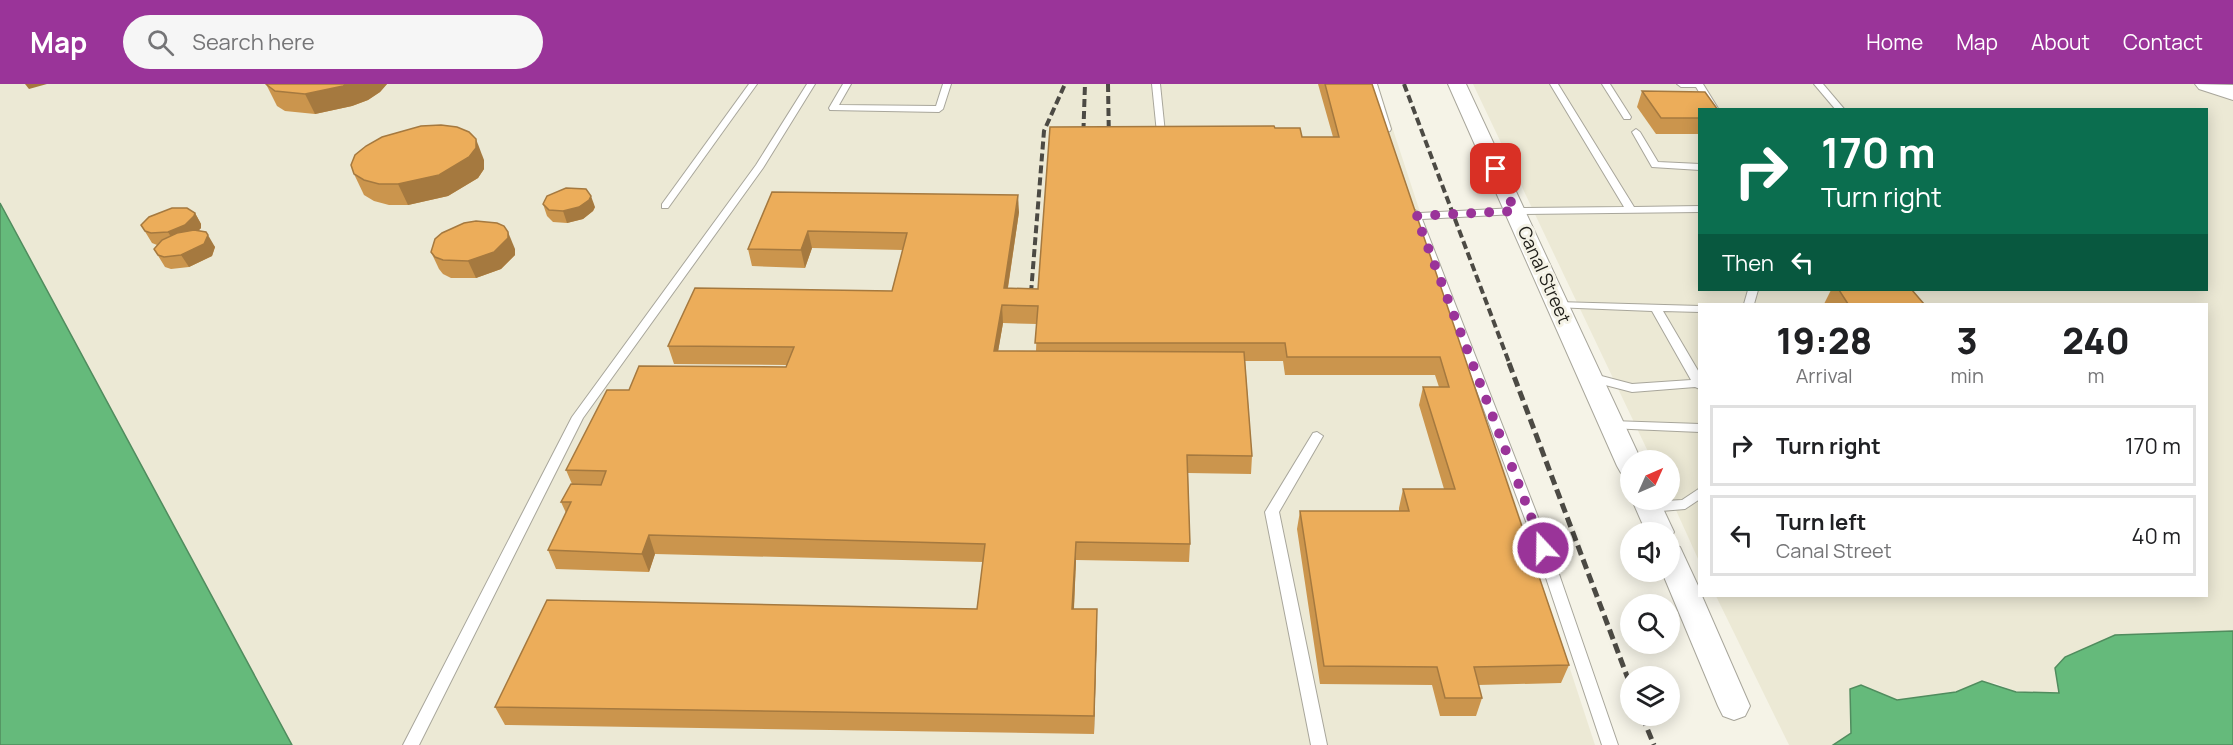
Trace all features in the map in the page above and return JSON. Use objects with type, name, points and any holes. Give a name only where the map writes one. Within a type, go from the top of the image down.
[{"type":"highway","points":[[2207,84],[2233,93]]},
{"type":"street","name":"Canal Street","points":[[1457,84],[1623,450]]},
{"type":"street","points":[[1680,579],[1734,706]]},
{"type":"lane","points":[[665,206],[753,84]]},
{"type":"lane","points":[[411,745],[578,417],[753,175],[811,84]]},
{"type":"lane","points":[[847,84],[832,108],[939,109],[946,84]]},
{"type":"lane","points":[[1156,84],[1161,133]]},
{"type":"lane","points":[[1373,84],[1390,138]]},
{"type":"lane","points":[[1554,84],[1630,208]]},
{"type":"lane","points":[[1606,84],[1627,117]]},
{"type":"lane","points":[[1681,84],[1699,85],[1714,108]]},
{"type":"lane","points":[[1818,84],[1839,108]]},
{"type":"lane","points":[[1636,132],[1655,165],[1698,167]]},
{"type":"lane","points":[[1410,197],[1543,548],[1610,745]]},
{"type":"lane","points":[[1416,216],[1630,208],[1698,209]]},
{"type":"lane","points":[[1557,305],[1698,309]]},
{"type":"lane","points":[[1656,308],[1698,382]]},
{"type":"lane","points":[[1590,377],[1632,388],[1698,384]]},
{"type":"lane","points":[[1612,425],[1698,428]]},
{"type":"lane","points":[[1317,436],[1272,512],[1319,745]]},
{"type":"lane","points":[[1680,504],[1685,504],[1698,494]]},
{"type":"shaded area","points":[[0,84],[1378,84],[1595,745],[292,745],[0,203]]},
{"type":"shaded area","points":[[1473,84],[2233,84],[2233,631],[2115,635],[2065,657],[2055,668],[2059,693],[2016,692],[1995,683],[1972,685],[1956,692],[1897,700],[1860,685],[1850,689],[1851,733],[1833,745],[1789,745],[1716,597],[2208,597],[2208,303],[1698,303],[1698,559],[1676,510],[1680,510],[1680,450],[1647,450]]},
{"type":"shaded area","points":[[0,203],[292,745],[0,745]]},
{"type":"shaded area","points":[[2233,631],[2233,745],[1833,745],[1851,733],[1850,689],[1861,685],[1897,700],[1956,692],[1982,681],[2016,692],[2059,693],[2055,668],[2065,657],[2115,635]]},
{"type":"building","points":[[266,84],[349,84],[305,94],[275,91]]},
{"type":"building","points":[[1325,84],[1372,84],[1569,665],[1474,667],[1482,698],[1445,698],[1437,667],[1324,666],[1300,511],[1409,511],[1403,489],[1455,489],[1423,387],[1449,387],[1440,357],[1287,357],[1285,343],[1035,343],[1038,306],[1002,305],[994,351],[1244,352],[1252,456],[1187,455],[1190,544],[1076,542],[1072,609],[1097,609],[1094,716],[495,707],[547,600],[977,609],[985,544],[649,535],[642,554],[548,550],[571,502],[561,502],[571,484],[601,485],[606,471],[566,470],[607,390],[629,390],[639,366],[786,367],[794,347],[668,346],[695,288],[892,291],[907,233],[808,231],[801,250],[748,249],[772,192],[1018,195],[1004,288],[1038,289],[1050,127],[1274,126],[1275,128],[1300,128],[1302,137],[1339,137]]},
{"type":"building","points":[[1642,91],[1705,92],[1717,108],[1698,108],[1698,118],[1661,118]]},
{"type":"building","points":[[421,126],[457,127],[469,132],[476,139],[476,148],[469,157],[439,175],[398,184],[379,184],[364,180],[354,174],[351,165],[355,155],[366,146],[382,137]]},
{"type":"building","points":[[566,188],[586,189],[591,196],[579,207],[563,211],[549,210],[543,204],[547,196]]},
{"type":"building","points":[[172,208],[187,208],[195,213],[185,225],[168,232],[145,231],[141,225],[149,217]]},
{"type":"building","points":[[476,221],[504,226],[508,232],[508,238],[494,252],[468,261],[443,260],[435,257],[431,252],[435,239],[442,233],[464,223]]},
{"type":"building","points":[[194,230],[206,232],[208,235],[204,244],[181,255],[164,257],[158,255],[154,249],[162,240],[177,233]]},
{"type":"building","points":[[1840,291],[1913,291],[1923,303],[1847,303]]},
{"type":"railway","points":[[1030,305],[1044,131],[1065,84]]},
{"type":"railway","points":[[1083,143],[1085,84]]},
{"type":"railway","points":[[1108,84],[1109,143]]},
{"type":"railway","points":[[1404,84],[1510,365]]},
{"type":"railway","points":[[1509,363],[1623,666]]},
{"type":"railway","points":[[1646,726],[1654,745]]},
{"type":"route","points":[[1496,169],[1515,211],[1416,216],[1543,548]]}]
